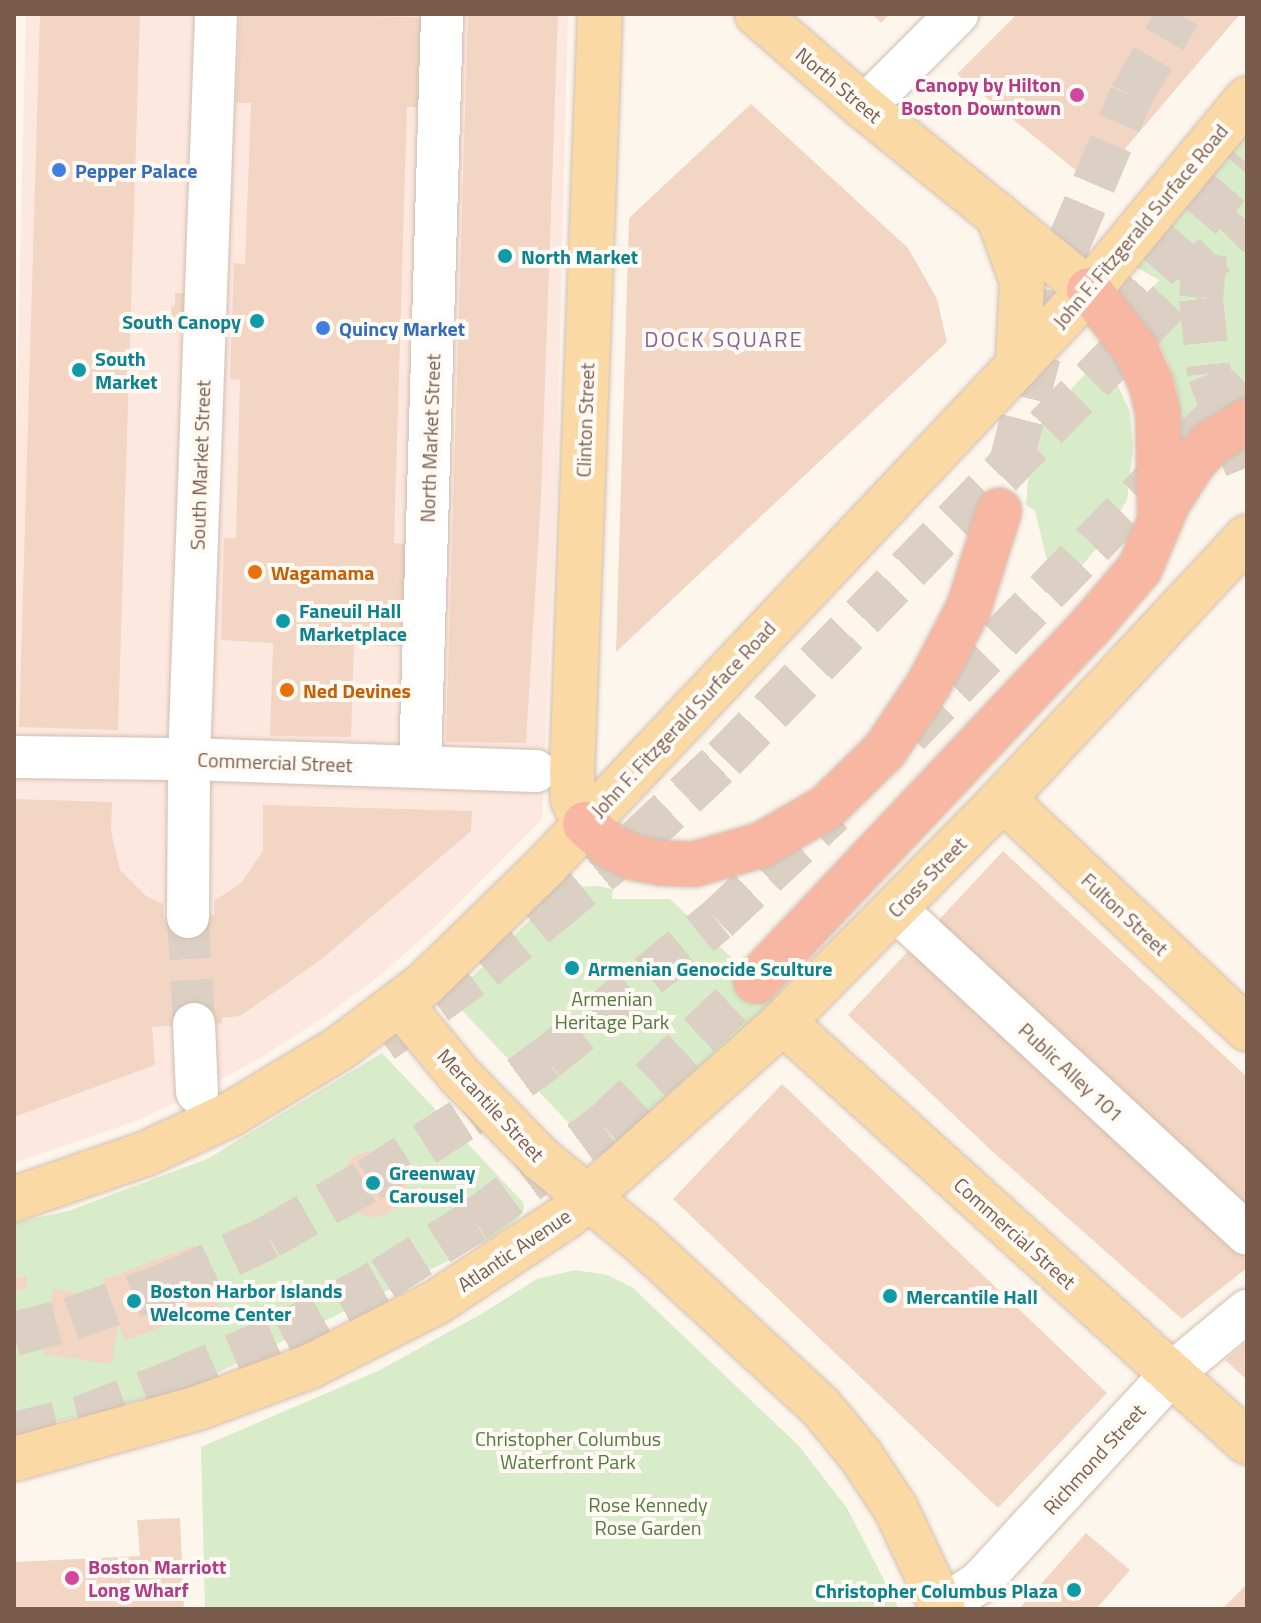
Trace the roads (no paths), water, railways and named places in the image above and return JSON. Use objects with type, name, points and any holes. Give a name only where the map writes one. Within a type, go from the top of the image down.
[{"type":"highway","points":[[1089,290],[1136,350],[1155,398],[1160,523]]},
{"type":"highway","points":[[756,981],[1089,628],[1140,568],[1173,493],[1202,452],[1222,435],[1247,421]]},
{"type":"highway","points":[[585,824],[610,846],[635,858],[695,864],[761,845],[827,807],[885,750],[929,684],[969,607],[999,511]]},
{"type":"main road","name":"Clinton Street","points":[[585,824],[573,799],[572,773],[600,14]]},
{"type":"main road","name":"North Street","points":[[757,14],[864,107],[1089,290]]},
{"type":"main road","name":"John F. Fitzgerald Surface Road","points":[[14,1199],[131,1160],[203,1128],[309,1069],[401,1005],[476,935],[585,824],[1089,290],[1247,99]]},
{"type":"main road","points":[[997,213],[1022,281],[1018,365]]},
{"type":"main road","name":"Cross Street","points":[[589,1198],[783,1022],[1003,799],[1247,537]]},
{"type":"main road","name":"Fulton Street","points":[[1003,799],[1247,1029]]},
{"type":"main road","name":"Mercantile Street","points":[[401,1005],[497,1115],[541,1159],[589,1198]]},
{"type":"main road","name":"Commercial Street","points":[[783,1022],[1247,1442]]},
{"type":"main road","name":"Atlantic Avenue","points":[[14,1459],[198,1408],[311,1366],[459,1288],[509,1257],[589,1198],[759,1347],[827,1414],[861,1456],[896,1509],[943,1608]]},
{"type":"street","name":"South Market Street","points":[[188,917],[189,759],[216,14]]},
{"type":"street","name":"North Market Street","points":[[420,766],[442,14]]},
{"type":"street","points":[[864,107],[957,14]]},
{"type":"street","name":"Commercial Street","points":[[14,757],[189,759],[536,771]]},
{"type":"street","name":"Public Alley 101","points":[[895,909],[1247,1234]]},
{"type":"street","points":[[194,1024],[197,1092]]},
{"type":"street","name":"Richmond Street","points":[[943,1608],[988,1575],[1171,1374],[1247,1311]]},
{"type":"tunnel","points":[[1011,462],[1068,245],[1131,96],[1179,14]]},
{"type":"tunnel","points":[[1113,320],[1247,164]]},
{"type":"tunnel","points":[[382,1041],[484,968],[637,841],[724,759],[1247,221]]},
{"type":"tunnel","points":[[1205,254],[1201,299],[1209,374],[1247,468]]},
{"type":"tunnel","points":[[908,734],[1247,385]]},
{"type":"tunnel","points":[[14,1334],[71,1319],[171,1283],[269,1237],[369,1180],[467,1117],[546,1059],[717,920],[833,812]]},
{"type":"tunnel","points":[[188,917],[194,1024]]},
{"type":"tunnel","points":[[14,1434],[83,1417],[173,1382],[282,1335],[383,1279],[474,1221],[603,1126],[756,981]]},
{"type":"place","name":"Canopy by Hilton Boston Downtown","points":[[1077,95]]},
{"type":"place","name":"Pepper Palace","points":[[59,170]]},
{"type":"place","name":"North Market","points":[[505,256]]},
{"type":"place","name":"South Canopy","points":[[257,321]]},
{"type":"place","name":"Quincy Market","points":[[323,328]]},
{"type":"place","name":"South Market","points":[[79,370]]},
{"type":"place","name":"Wagamama","points":[[255,572]]},
{"type":"place","name":"Faneuil Hall Marketplace","points":[[283,621]]},
{"type":"place","name":"Ned Devines","points":[[287,690]]},
{"type":"place","name":"Armenian Genocide Sculture","points":[[572,968]]},
{"type":"place","name":"Greenway Carousel","points":[[373,1183]]},
{"type":"place","name":"Mercantile Hall","points":[[890,1296]]},
{"type":"place","name":"Boston Harbor Islands Welcome Center","points":[[134,1301]]},
{"type":"place","name":"Boston Marriott Long Wharf","points":[[72,1578]]},
{"type":"place","name":"Christopher Columbus Plaza","points":[[1074,1590]]},
{"type":"district","name":"DOCK SQUARE","points":[[724,340]]},
{"type":"park label","name":"Armenian Heritage Park","points":[[612,1010]]},
{"type":"park label","name":"Christopher Columbus Waterfront Park","points":[[568,1450]]},
{"type":"park label","name":"Rose Kennedy Rose Garden","points":[[648,1516]]}]
